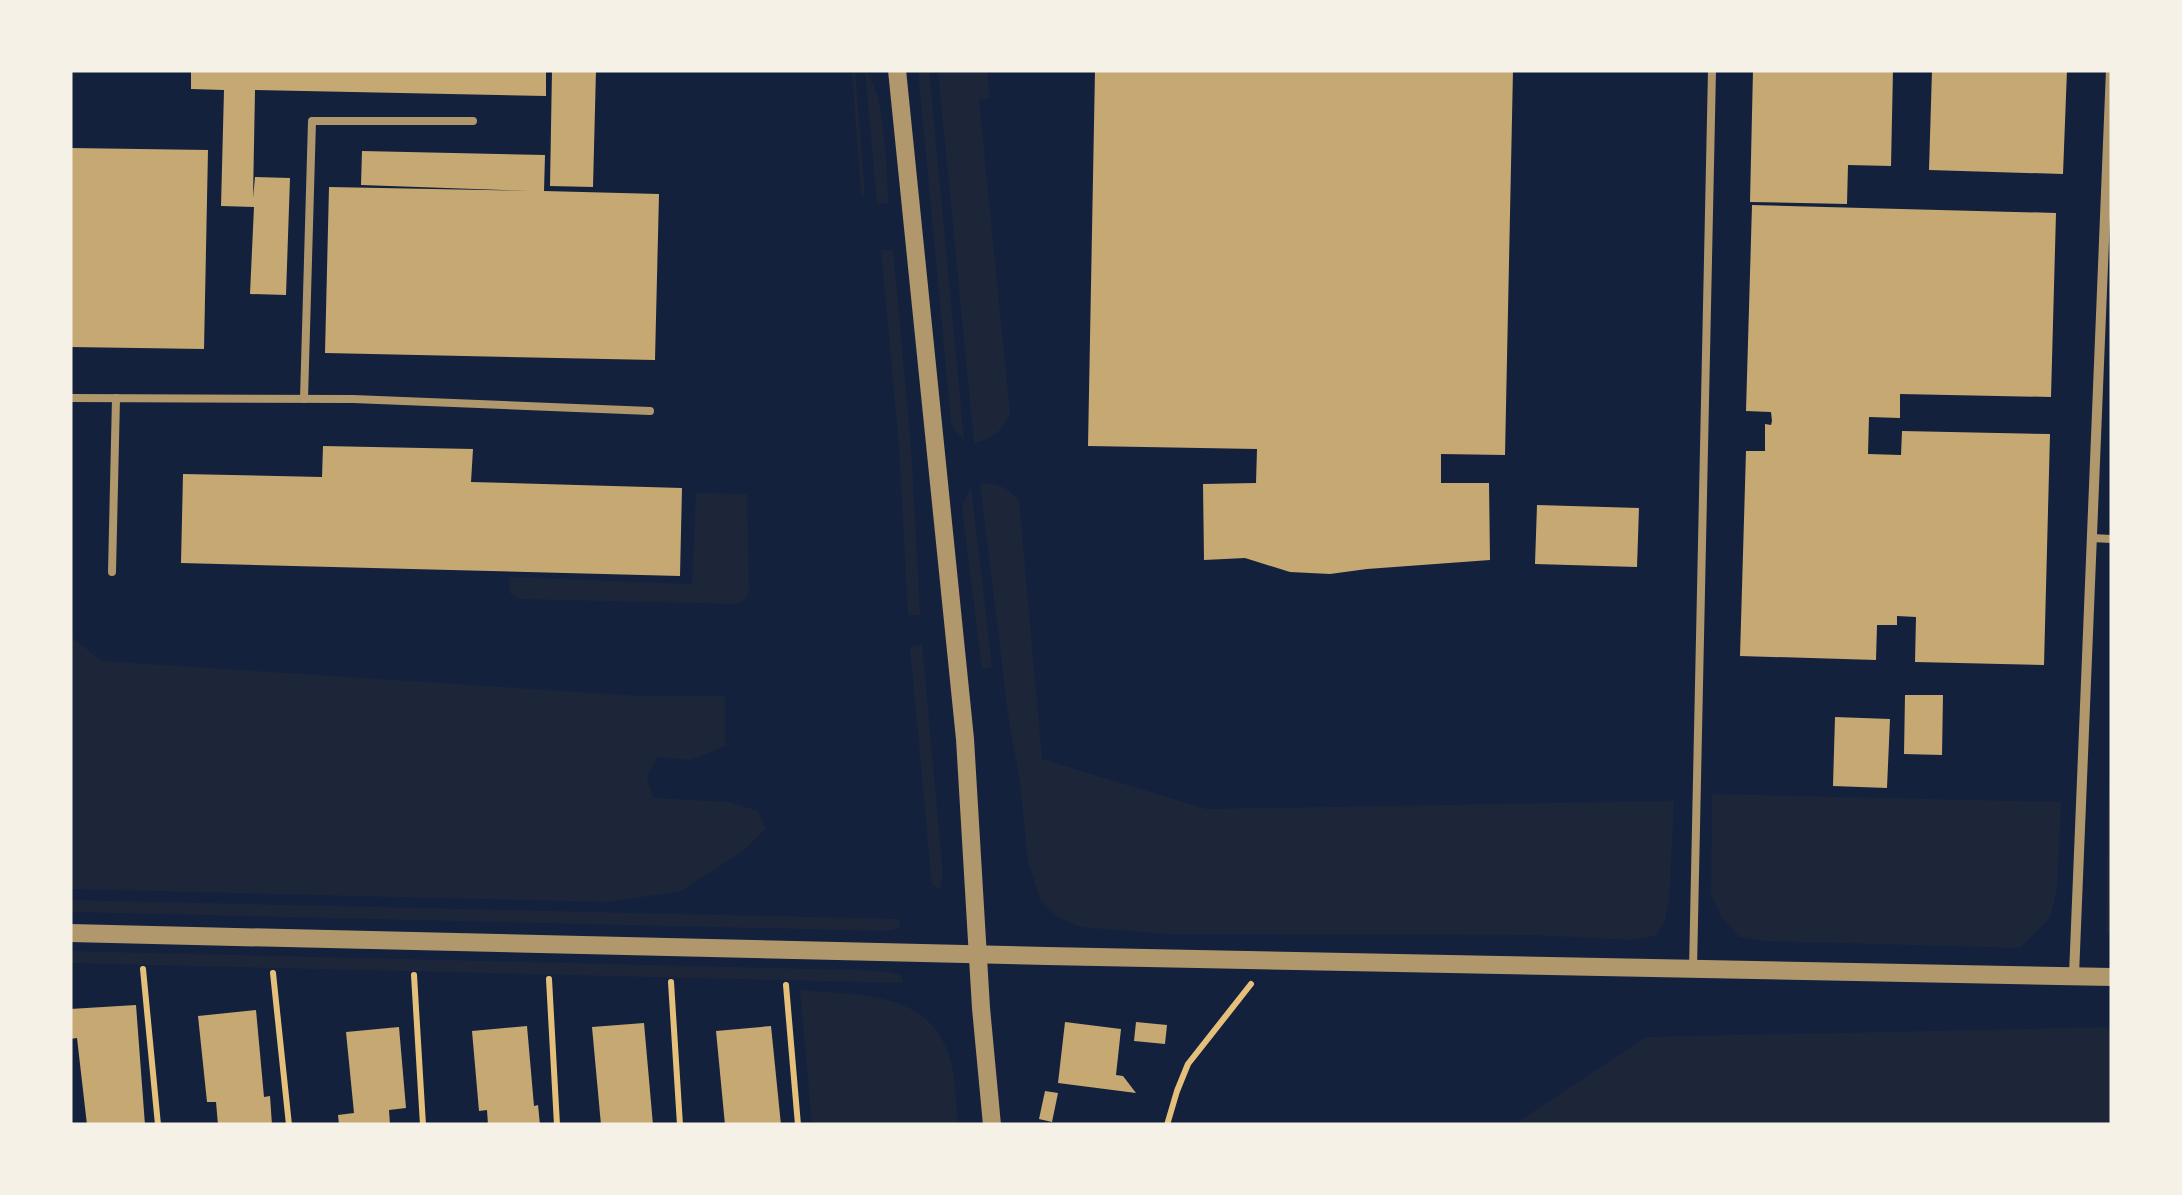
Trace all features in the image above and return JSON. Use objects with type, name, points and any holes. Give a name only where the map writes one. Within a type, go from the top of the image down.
[{"type":"street","points":[[897,70],[962,703],[992,1125]]},
{"type":"street","points":[[2074,975],[2111,70]]},
{"type":"street","points":[[70,932],[2112,976]]},
{"type":"lane","points":[[1692,969],[1712,70]]},
{"type":"lane","points":[[304,399],[312,121],[473,122]]},
{"type":"lane","points":[[70,398],[304,399],[650,411]]},
{"type":"lane","points":[[112,572],[116,398]]},
{"type":"lane","points":[[2091,538],[2112,538]]},
{"type":"path","points":[[1167,1125],[1188,1064],[1272,960]]},
{"type":"path","points":[[143,969],[158,1125]]},
{"type":"path","points":[[273,973],[289,1125]]},
{"type":"path","points":[[414,975],[423,1125]]},
{"type":"path","points":[[550,978],[556,1125]]},
{"type":"path","points":[[671,982],[680,1125]]},
{"type":"path","points":[[786,985],[798,1125]]},
{"type":"shaded area","points":[[855,70],[865,195],[861,195]]},
{"type":"shaded area","points":[[865,70],[881,113],[889,203],[877,204]]},
{"type":"shaded area","points":[[918,70],[929,70],[964,440],[951,421]]},
{"type":"shaded area","points":[[938,70],[987,70],[990,98],[979,100],[1010,413],[996,433],[974,443]]},
{"type":"shaded area","points":[[881,250],[893,250],[911,446],[920,615],[908,615],[899,446]]},
{"type":"shaded area","points":[[980,483],[1002,487],[1019,501],[1042,759],[1206,809],[1674,801],[1665,921],[1655,936],[1631,940],[1533,935],[1167,934],[1080,927],[1058,917],[1040,899],[1028,861]]},
{"type":"shaded area","points":[[971,486],[992,667],[982,669],[962,507]]},
{"type":"shaded area","points":[[696,493],[747,494],[749,592],[737,604],[519,599],[510,593],[509,577],[692,584]]},
{"type":"shaded area","points":[[70,636],[102,661],[640,696],[725,696],[725,746],[691,760],[657,757],[647,777],[653,798],[729,802],[758,811],[766,828],[743,851],[681,891],[608,902],[70,889]]},
{"type":"shaded area","points":[[922,644],[943,876],[940,890],[932,885],[910,647]]},
{"type":"shaded area","points":[[2112,741],[2112,938],[2106,932]]},
{"type":"shaded area","points":[[1712,794],[2061,802],[2057,889],[2050,918],[2020,948],[1739,937],[1721,916],[1711,895]]},
{"type":"shaded area","points":[[70,900],[899,919],[900,928],[887,931],[70,912]]},
{"type":"shaded area","points":[[70,951],[857,970],[890,972],[902,976],[903,983],[70,963]]},
{"type":"shaded area","points":[[800,990],[891,1001],[928,1021],[941,1038],[951,1062],[958,1125],[812,1125]]},
{"type":"shaded area","points":[[2112,1027],[2112,1125],[1513,1125],[1646,1037]]},
{"type":"building","points":[[191,70],[546,70],[546,96],[255,90],[253,198],[255,177],[290,178],[286,295],[250,294],[254,207],[221,206],[224,90],[191,89]]},
{"type":"building","points":[[552,70],[596,70],[593,187],[550,186]]},
{"type":"building","points":[[1095,70],[1513,70],[1505,455],[1441,454],[1441,483],[1489,483],[1490,560],[1330,574],[1290,572],[1245,558],[1204,560],[1203,484],[1256,483],[1257,449],[1088,446]]},
{"type":"building","points":[[1753,70],[1893,70],[1891,166],[1848,165],[1847,204],[1750,202]]},
{"type":"building","points":[[1932,70],[2067,70],[2063,174],[1929,170]]},
{"type":"building","points":[[70,148],[208,150],[204,349],[70,347]]},
{"type":"building","points":[[362,151],[545,155],[544,191],[659,194],[655,360],[325,353],[329,187],[532,191],[361,185]]},
{"type":"building","points":[[1752,205],[2056,213],[2051,397],[1900,394],[1900,418],[1869,417],[1868,454],[1901,455],[1902,431],[2050,434],[2044,665],[1915,662],[1916,617],[1897,616],[1897,625],[1877,625],[1876,660],[1740,656],[1746,451],[1765,451],[1765,424],[1771,425],[1772,421],[1771,412],[1746,411]]},
{"type":"building","points":[[323,446],[473,449],[471,482],[682,488],[680,576],[181,563],[183,474],[322,477]]},
{"type":"building","points":[[1537,505],[1639,508],[1637,567],[1535,564]]},
{"type":"building","points":[[1905,695],[1943,695],[1942,755],[1904,754]]},
{"type":"building","points":[[1835,717],[1890,719],[1887,788],[1833,786]]},
{"type":"building","points":[[136,1005],[145,1125],[87,1125],[77,1038],[70,1039],[70,1009]]},
{"type":"building","points":[[256,1010],[264,1097],[270,1096],[272,1125],[218,1125],[216,1102],[207,1102],[198,1016]]},
{"type":"building","points":[[1065,1022],[1121,1029],[1116,1075],[1123,1076],[1136,1093],[1058,1083]]},
{"type":"building","points":[[1136,1022],[1167,1025],[1165,1044],[1134,1041]]},
{"type":"building","points":[[644,1023],[653,1125],[601,1125],[592,1027]]},
{"type":"building","points":[[527,1026],[534,1106],[538,1105],[540,1125],[488,1125],[487,1110],[479,1111],[472,1031]]},
{"type":"building","points":[[771,1026],[781,1125],[725,1125],[716,1031]]},
{"type":"building","points":[[399,1027],[406,1108],[389,1110],[390,1125],[339,1125],[338,1115],[354,1113],[346,1032]]},
{"type":"building","points":[[1045,1091],[1058,1093],[1052,1122],[1039,1119]]}]
